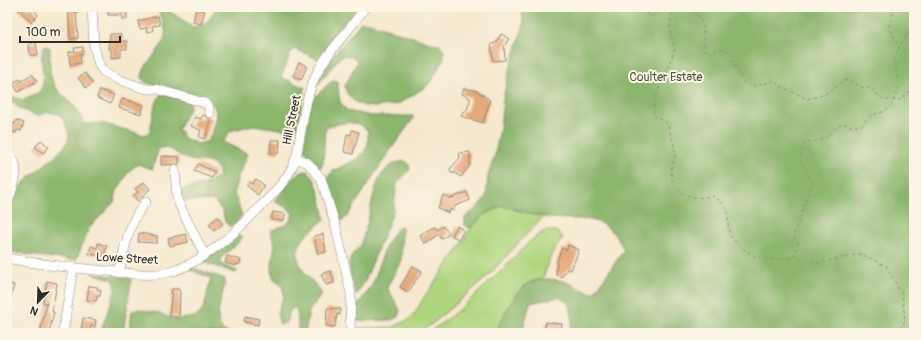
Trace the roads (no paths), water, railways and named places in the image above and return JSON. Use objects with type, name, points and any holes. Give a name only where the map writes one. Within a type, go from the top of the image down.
[{"type":"street","points":[[92,7],[94,46],[99,65],[103,71],[111,76],[146,89],[157,89],[205,103],[208,105],[210,113]]},
{"type":"street","name":"Hill Street","points":[[350,333],[351,294],[336,227],[321,178],[308,163],[296,158],[309,96],[315,76],[333,48],[365,7]]},
{"type":"street","points":[[7,152],[13,157],[17,166],[7,206]]},
{"type":"street","name":"Lowe Street","points":[[7,258],[73,268],[137,274],[160,274],[172,271],[204,254],[242,226],[271,196],[290,172],[296,158]]},
{"type":"street","points":[[175,170],[176,200],[204,254]]},
{"type":"street","points":[[119,272],[128,233],[134,218],[146,202]]},
{"type":"street","points":[[62,333],[73,268]]},
{"type":"park label","name":"Coulter Estate","points":[[666,77]]}]
